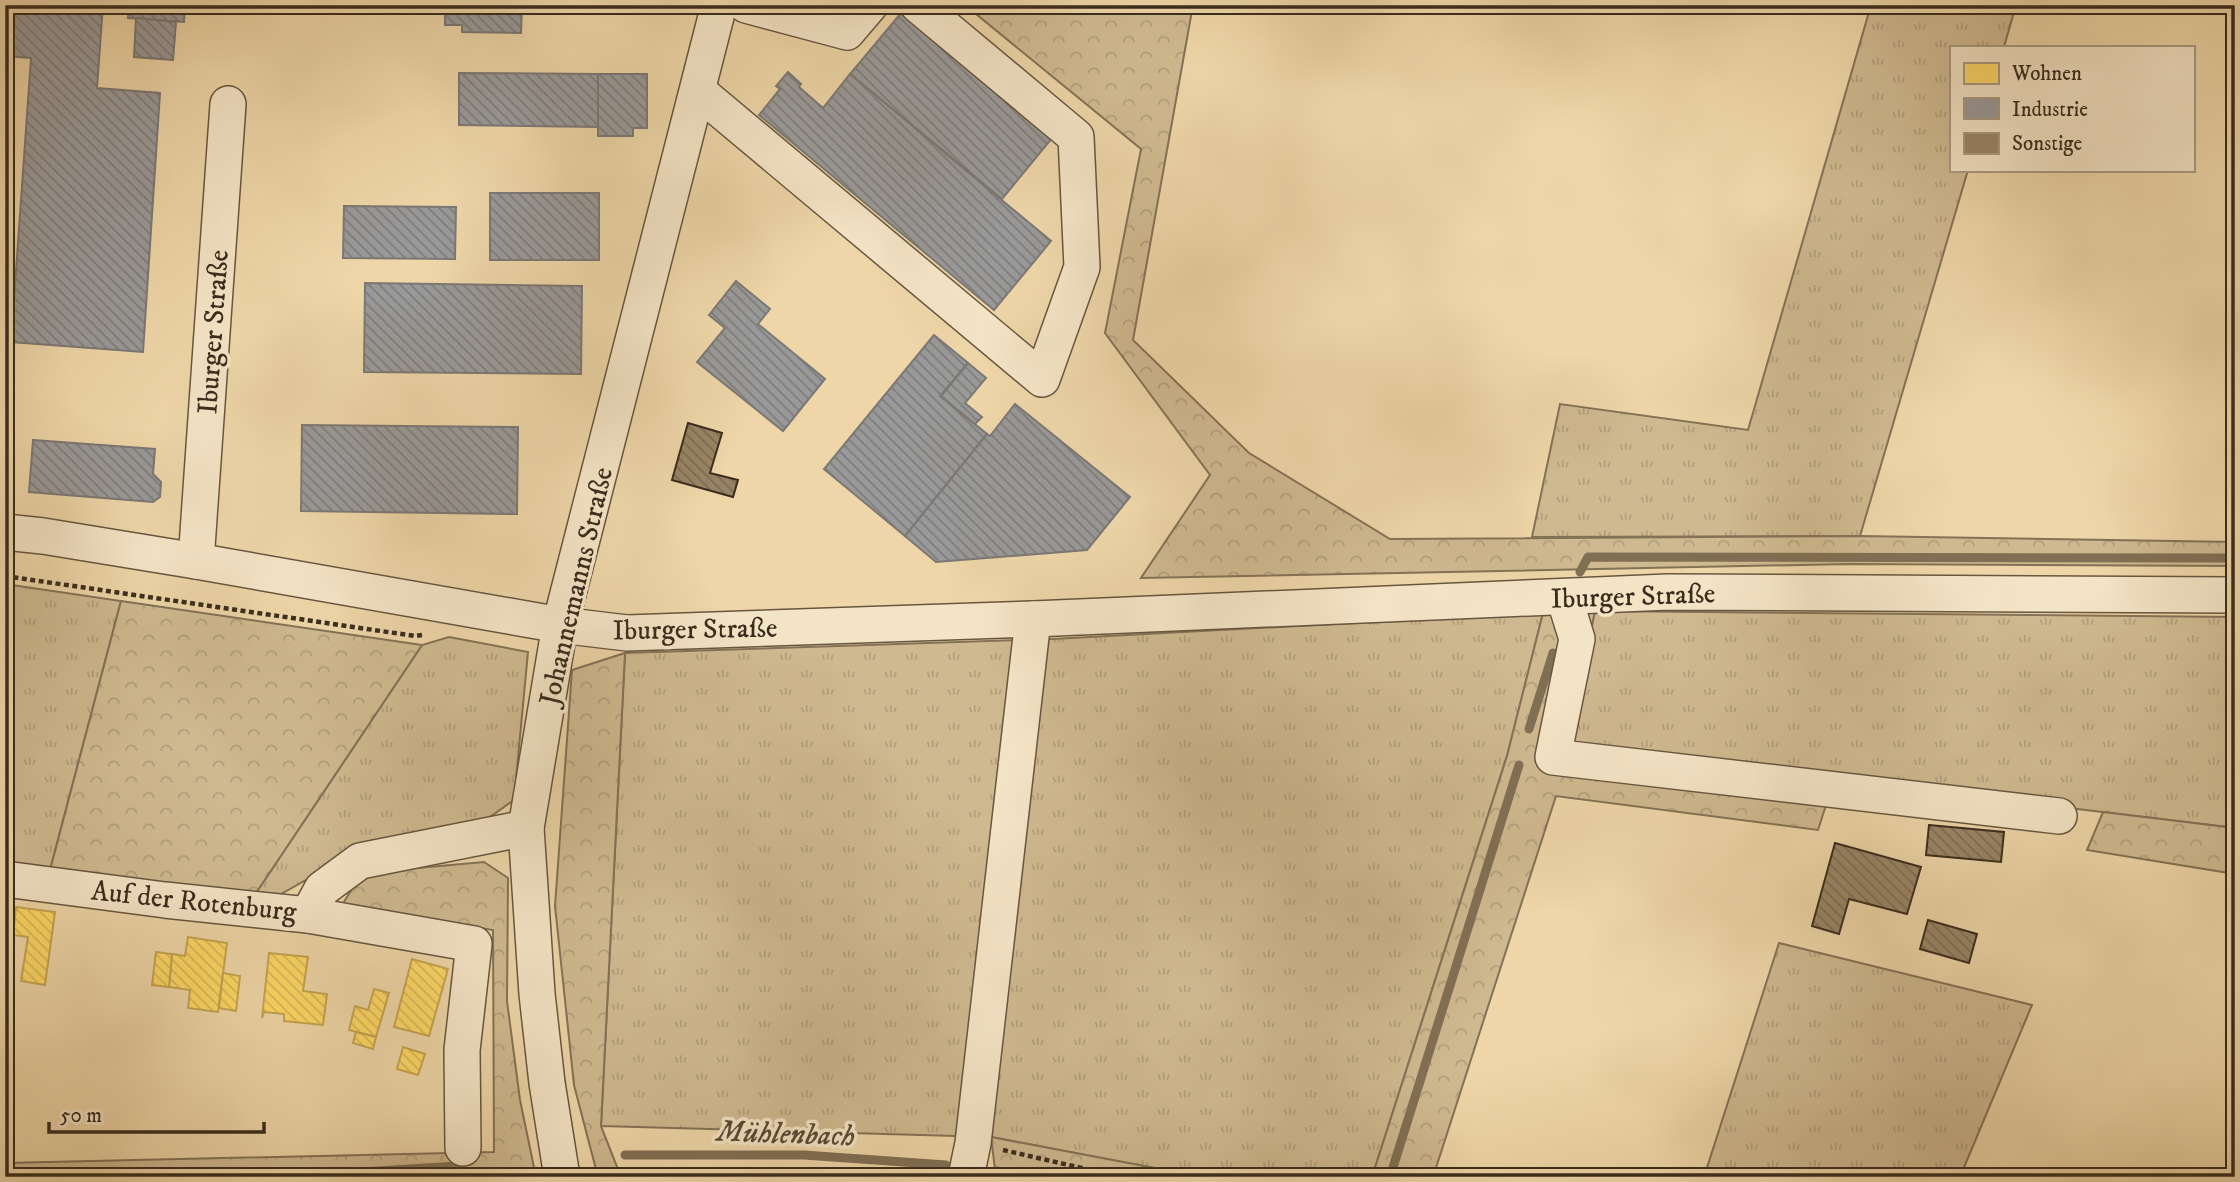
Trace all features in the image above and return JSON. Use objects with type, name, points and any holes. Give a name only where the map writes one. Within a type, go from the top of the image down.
[{"type":"street","name":"Johannemanns Straße","points":[[562,1177],[547,1083],[537,994],[526,828],[560,625],[719,5]]},
{"type":"street","points":[[746,5],[847,32],[870,5]]},
{"type":"street","points":[[698,91],[1042,379],[1082,267],[1076,137],[918,5]]},
{"type":"street","name":"Iburger Straße","points":[[196,561],[228,104]]},
{"type":"street","name":"Iburger Straße","points":[[5,532],[196,561],[560,625],[628,633],[1032,620],[1668,592],[2235,595]]},
{"type":"street","points":[[1564,597],[1577,639],[1553,757],[2059,816]]},
{"type":"street","points":[[966,1177],[1032,620]]},
{"type":"street","name":"Auf der Rotenburg","points":[[5,879],[308,915],[323,888],[360,861],[526,828]]},
{"type":"street","points":[[308,915],[474,944],[462,1050],[463,1148]]},
{"type":"path","points":[[5,576],[415,636],[426,634]]},
{"type":"path","points":[[972,1143],[1122,1177]]},
{"type":"path","points":[[2224,1177],[2235,1155]]},
{"type":"green space","points":[[965,5],[1193,5],[1133,340],[1249,453],[1390,539],[1860,536],[2235,542],[2235,566],[1849,564],[1141,578],[1210,475],[1105,333],[1141,149]]},
{"type":"green space","points":[[1871,5],[2016,5],[2004,46],[1950,46],[1950,172],[1967,172],[1860,536],[1532,537],[1560,404],[1748,430]]},
{"type":"green space","points":[[5,584],[121,601],[50,870],[5,864]]},
{"type":"green space","points":[[121,601],[422,645],[254,896],[50,870]]},
{"type":"green space","points":[[1595,611],[2235,617],[2235,828],[1566,747]]},
{"type":"green space","points":[[1595,611],[1566,747],[1834,780],[1818,830],[1556,796],[1433,1177],[1372,1177],[1507,756],[1543,613]]},
{"type":"green space","points":[[1543,613],[1507,756],[1372,1177],[1202,1177],[991,1137],[601,1126],[625,653],[1052,639]]},
{"type":"green space","points":[[449,637],[528,652],[514,800],[473,829],[379,839],[281,894],[254,896],[422,645]]},
{"type":"green space","points":[[625,653],[601,1126],[621,1177],[598,1177],[574,1085],[555,906],[572,670]]},
{"type":"green space","points":[[2103,812],[2235,828],[2235,874],[2087,850]]},
{"type":"green space","points":[[484,862],[508,878],[507,1001],[520,1100],[536,1177],[5,1177],[5,1163],[494,1152],[493,930],[342,905],[362,873]]},
{"type":"green space","points":[[1779,943],[2032,1005],[1960,1177],[1704,1177]]},
{"type":"green space","points":[[991,1137],[1202,1177],[996,1177]]},
{"type":"building: Wohnen","points":[[16,907],[55,912],[45,985],[21,981],[28,937],[13,935]]},
{"type":"building: Wohnen","points":[[188,937],[227,943],[218,1012],[188,1008],[190,990],[169,987],[172,954],[185,956]]},
{"type":"building: Wohnen","points":[[156,952],[172,954],[169,987],[152,985]]},
{"type":"building: Wohnen","points":[[269,953],[308,957],[303,991],[327,994],[323,1025],[284,1021],[284,1014],[264,1012],[262,1018]]},
{"type":"building: Wohnen","points":[[412,959],[448,969],[429,1036],[394,1027]]},
{"type":"building: Wohnen","points":[[223,973],[240,976],[236,1011],[219,1008]]},
{"type":"building: Wohnen","points":[[374,989],[389,993],[376,1037],[349,1030],[355,1006],[368,1010]]},
{"type":"building: Wohnen","points":[[356,1032],[376,1037],[373,1049],[353,1043]]},
{"type":"building: Wohnen","points":[[403,1047],[425,1054],[418,1075],[397,1069]]},
{"type":"building: Industrie","points":[[5,5],[103,5],[97,88],[160,93],[143,352],[11,342],[31,58],[5,56]]},
{"type":"building: Industrie","points":[[129,5],[185,5],[184,22],[128,18]]},
{"type":"building: Industrie","points":[[445,5],[522,5],[521,33],[462,32],[462,25],[445,25]]},
{"type":"building: Industrie","points":[[902,12],[1053,137],[1002,199],[850,74]]},
{"type":"building: Industrie","points":[[136,18],[176,22],[173,60],[134,57]]},
{"type":"building: Industrie","points":[[788,72],[801,84],[799,87],[823,108],[850,74],[1051,241],[994,310],[759,115],[780,89],[776,86]]},
{"type":"building: Industrie","points":[[459,73],[598,74],[598,127],[459,125]]},
{"type":"building: Industrie","points":[[598,74],[647,74],[647,128],[633,128],[633,136],[598,136]]},
{"type":"building: Industrie","points":[[490,193],[599,193],[599,260],[490,260]]},
{"type":"building: Industrie","points":[[344,206],[456,207],[455,259],[343,258]]},
{"type":"building: Industrie","points":[[736,281],[770,309],[758,324],[825,379],[783,431],[697,362],[725,328],[709,315]]},
{"type":"building: Industrie","points":[[365,283],[582,286],[581,374],[364,372]]},
{"type":"building: Industrie","points":[[934,335],[968,363],[940,396],[987,434],[905,536],[824,469]]},
{"type":"building: Industrie","points":[[968,363],[986,378],[965,403],[982,417],[975,424],[941,396]]},
{"type":"building: Industrie","points":[[1015,404],[1130,497],[1087,550],[936,562],[905,536],[987,434],[990,436]]},
{"type":"building: Industrie","points":[[302,425],[518,427],[517,514],[301,511]]},
{"type":"building: Industrie","points":[[33,440],[155,449],[153,474],[161,482],[160,497],[153,502],[29,492]]},
{"type":"building: Sonstige","points":[[688,423],[722,433],[710,473],[738,480],[733,497],[672,480]]},
{"type":"building: Sonstige","points":[[1929,825],[2004,832],[2001,862],[1926,855]]},
{"type":"building: Sonstige","points":[[1835,843],[1921,867],[1907,914],[1849,899],[1839,934],[1812,926]]},
{"type":"building: Sonstige","points":[[1928,920],[1977,934],[1969,963],[1920,949]]},
{"type":"waterway","points":[[1580,572],[1588,557],[2235,558]]},
{"type":"waterway","points":[[1529,729],[1553,653]]},
{"type":"waterway","points":[[1390,1177],[1519,765]]},
{"type":"waterway","name":"Mühlenbach","points":[[625,1155],[804,1155],[946,1165]]},
{"type":"waterway","name":"Mühlenbach","points":[[283,1177],[457,1166]]},
{"type":"waterway","name":"Mühlenbach","points":[[997,1171],[1025,1177]]}]
